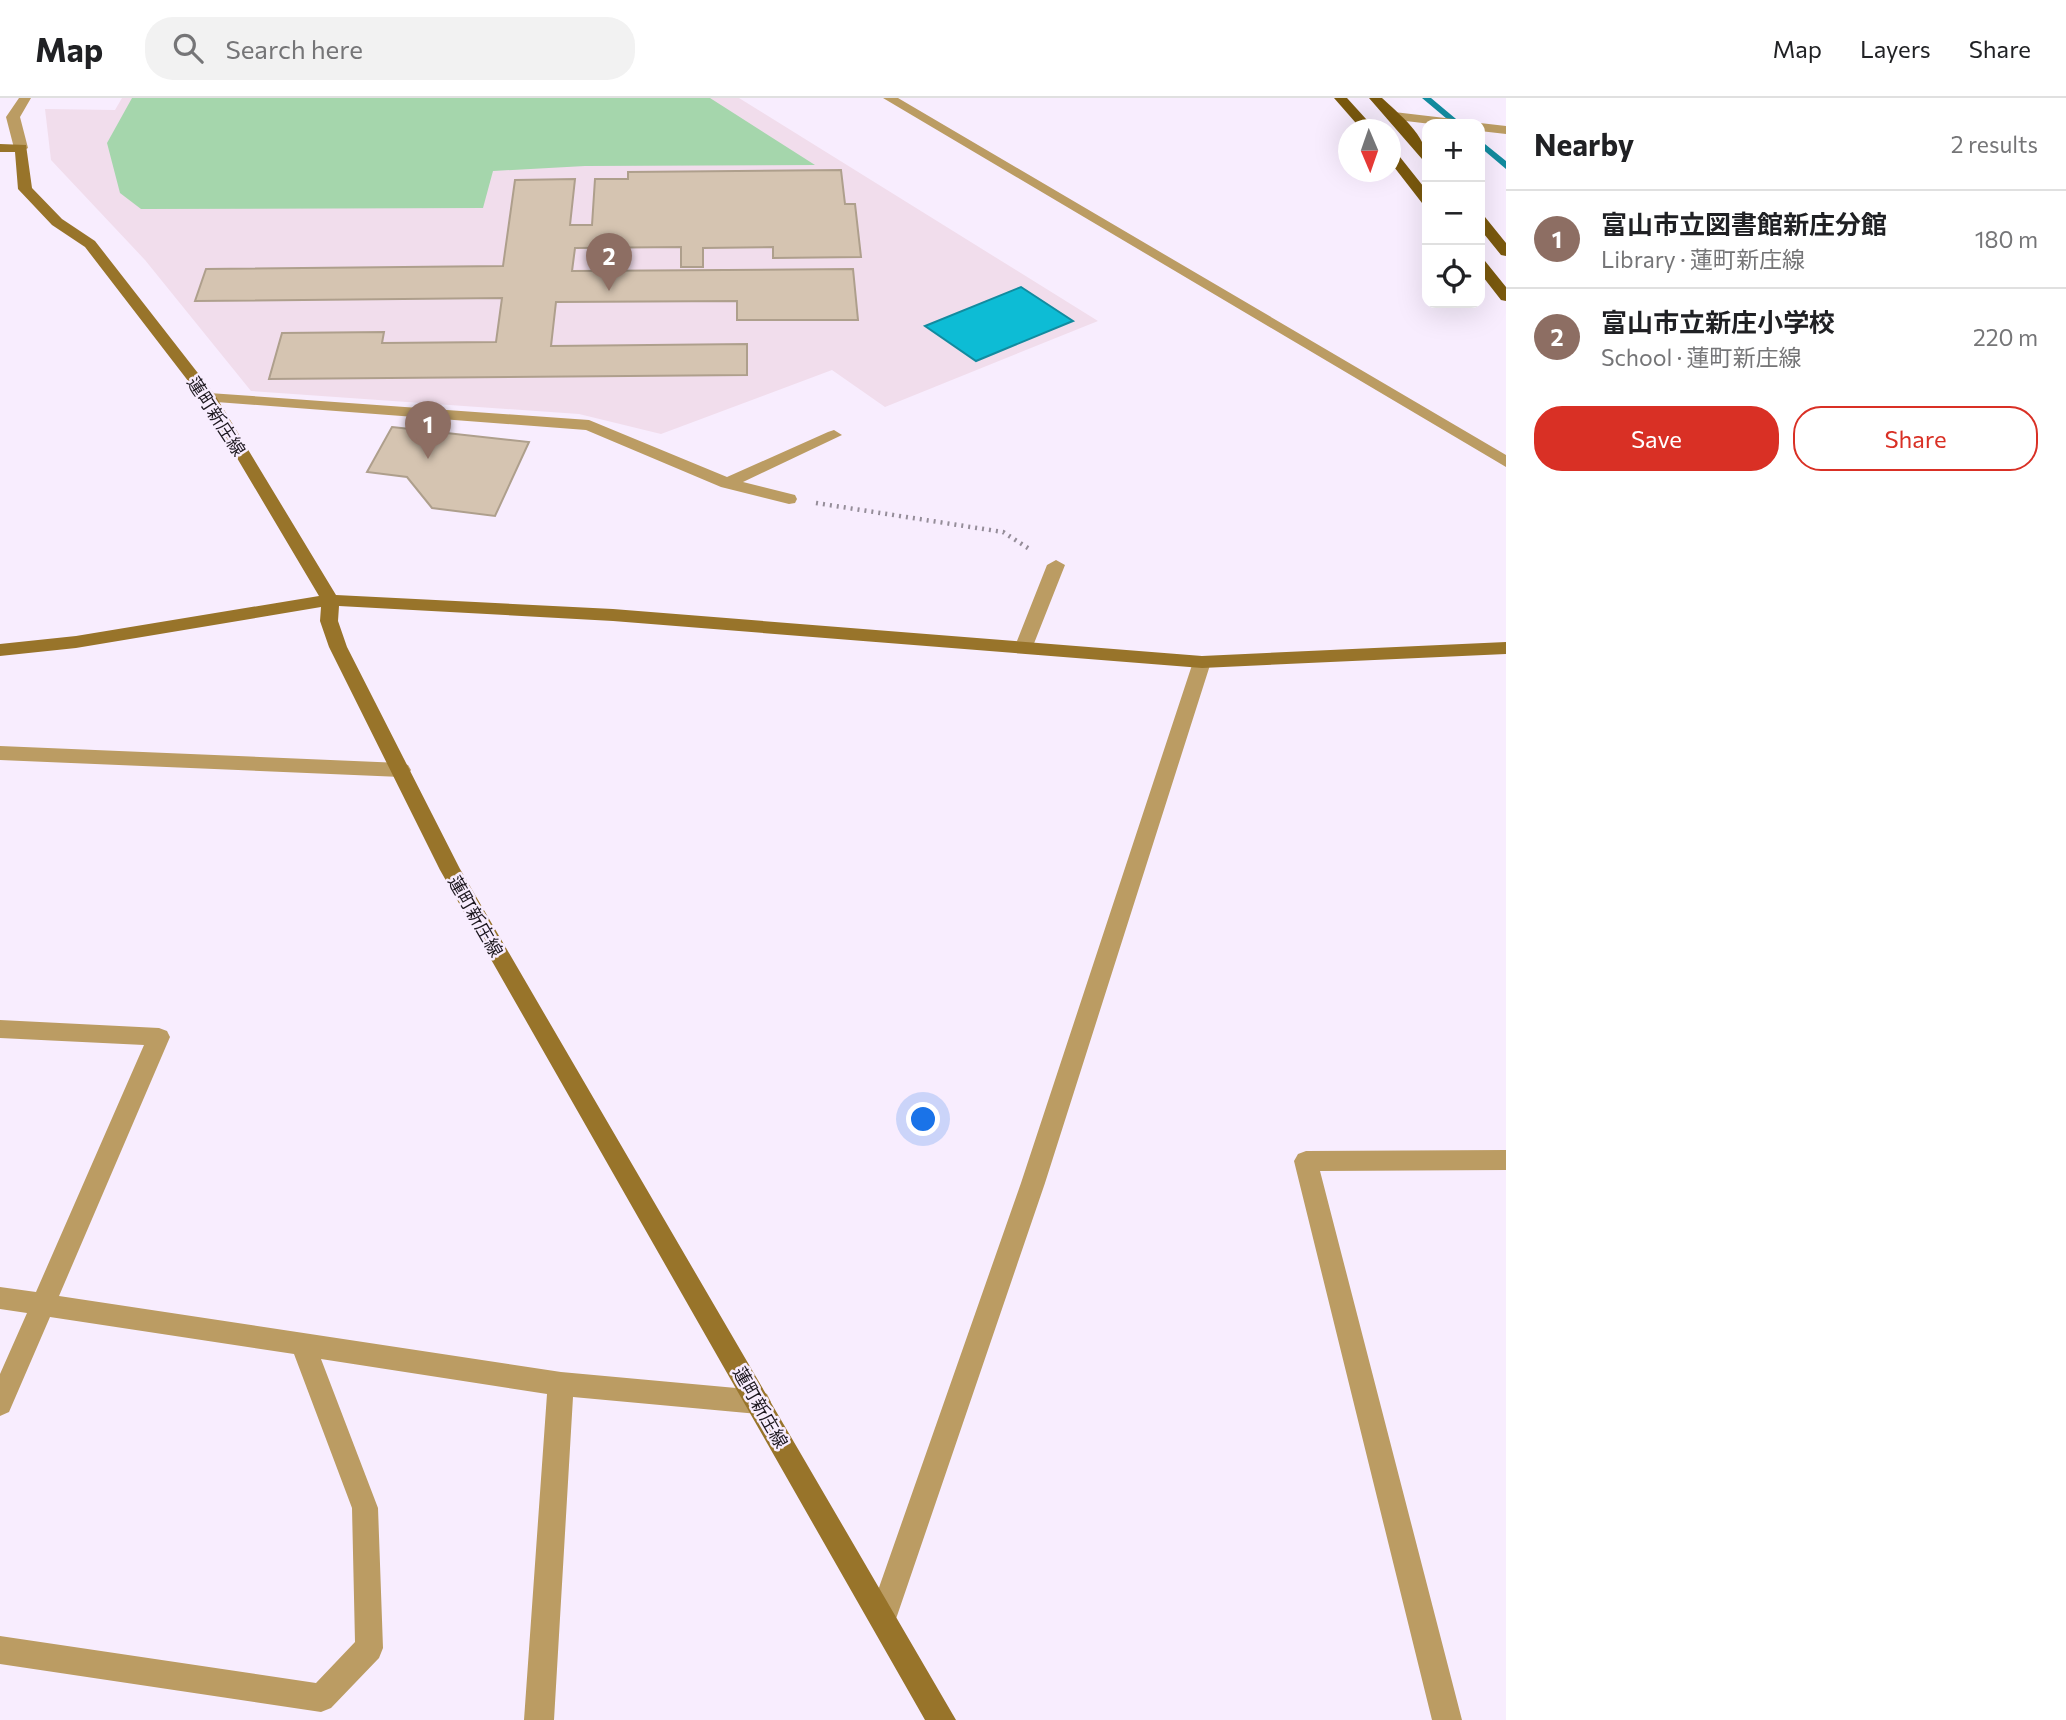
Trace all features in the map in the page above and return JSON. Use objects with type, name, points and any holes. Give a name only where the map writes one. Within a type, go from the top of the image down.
[{"type":"main road","points":[[1340,98],[1360,119]]},
{"type":"main road","points":[[1375,98],[1422,150]]},
{"type":"main road","points":[[0,148],[21,148]]},
{"type":"main road","name":"蓮町新庄線","points":[[21,148],[25,189],[57,222],[90,244],[209,398],[330,600],[328,621],[338,647],[450,870],[942,1720]]},
{"type":"main road","points":[[1401,168],[1422,194]]},
{"type":"main road","points":[[1485,226],[1506,252]]},
{"type":"main road","points":[[1485,270],[1506,297]]},
{"type":"main road","points":[[0,650],[76,642],[330,600],[613,615],[1202,662],[1506,648]]},
{"type":"street","points":[[21,148],[13,117],[25,98]]},
{"type":"street","points":[[889,98],[1506,462]]},
{"type":"street","points":[[1394,116],[1422,119]]},
{"type":"street","points":[[1485,128],[1506,130]]},
{"type":"street","points":[[209,398],[589,425],[727,483],[789,499]]},
{"type":"street","points":[[727,483],[834,435]]},
{"type":"street","points":[[1024,646],[1056,565]]},
{"type":"street","points":[[883,1616],[1033,1183],[1202,662]]},
{"type":"street","points":[[0,753],[401,770]]},
{"type":"street","points":[[0,1029],[159,1037],[0,1404]]},
{"type":"street","points":[[1447,1720],[1306,1161],[1506,1160]]},
{"type":"street","points":[[0,1298],[561,1384],[758,1402]]},
{"type":"street","points":[[0,1650],[321,1698],[369,1648],[365,1508],[303,1344]]},
{"type":"street","points":[[539,1720],[561,1384]]},
{"type":"path","points":[[789,499],[1003,533],[1056,565]]},
{"type":"shaded area","points":[[122,98],[739,98],[1098,321],[885,407],[832,370],[661,434],[579,414],[251,391],[145,260],[51,160],[45,109],[115,110]]},
{"type":"green space","points":[[132,98],[710,98],[815,165],[585,166],[493,171],[483,208],[141,209],[120,193],[107,143]]},
{"type":"water","points":[[1021,287],[1073,321],[976,361],[925,326]]},
{"type":"building","points":[[841,170],[845,204],[855,204],[861,257],[773,258],[773,247],[703,248],[703,267],[681,267],[681,247],[575,248],[572,271],[853,269],[858,320],[737,320],[737,301],[556,302],[551,346],[747,344],[747,375],[269,379],[282,333],[384,332],[382,343],[496,342],[502,298],[195,301],[206,269],[503,266],[515,180],[575,179],[570,225],[592,225],[595,179],[628,179],[628,172]]},
{"type":"building","points":[[392,427],[529,442],[495,516],[432,508],[407,477],[367,472]]},
{"type":"waterway","points":[[1426,98],[1452,119]]},
{"type":"waterway","points":[[1485,147],[1506,166]]},
{"type":"place","name":"富山市立新庄小学校","points":[[609,291]]},
{"type":"place","name":"富山市立図書館新庄分館","points":[[428,459]]}]
